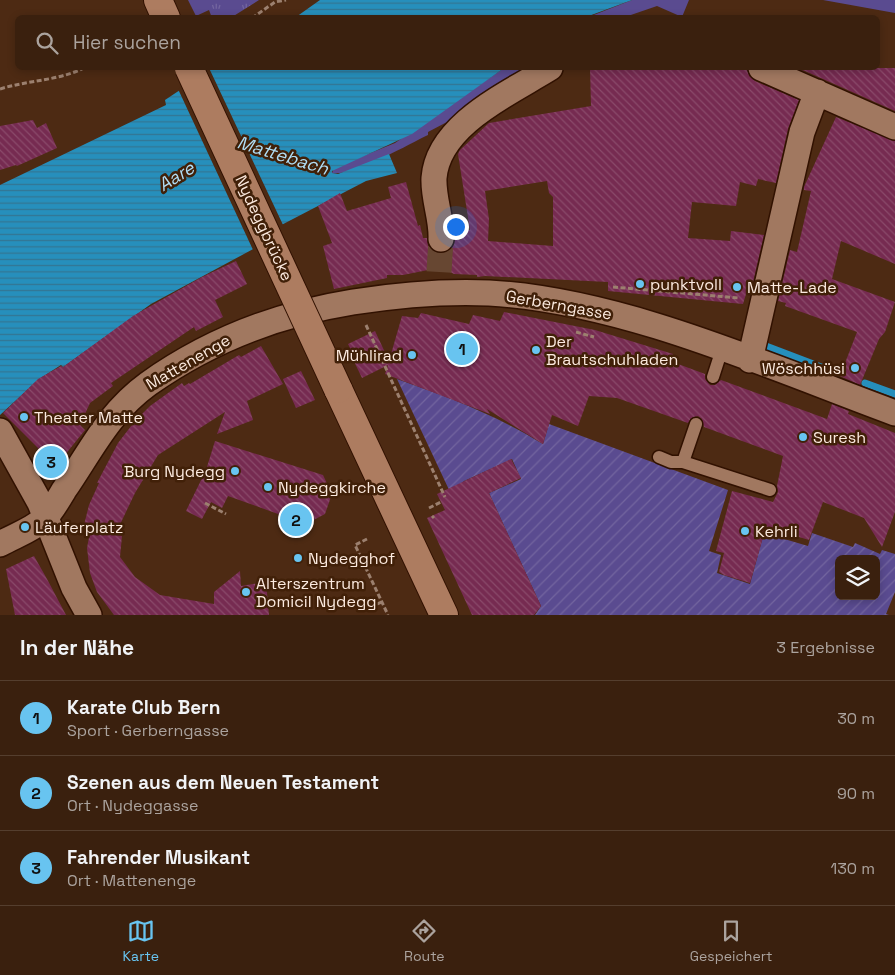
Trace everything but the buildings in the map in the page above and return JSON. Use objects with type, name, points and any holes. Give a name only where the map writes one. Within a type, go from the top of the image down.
[{"type":"street","points":[[158,0],[165,15]]},
{"type":"street","name":"Nydeggbrücke","points":[[190,70],[444,615]]},
{"type":"street","points":[[441,239],[441,226],[434,189],[437,162],[442,149],[456,131],[476,114],[547,70]]},
{"type":"street","points":[[766,70],[895,127]]},
{"type":"street","points":[[750,360],[802,132],[817,92]]},
{"type":"street","name":"Gerberngasse","points":[[361,301],[438,283],[564,304],[635,320],[722,349],[895,413]]},
{"type":"street","name":"Mattenenge","points":[[46,517],[111,417],[128,400],[155,379],[199,352],[244,330],[317,309],[361,301]]},
{"type":"street","points":[[0,431],[46,517],[74,588],[89,615]]},
{"type":"street","points":[[0,544],[46,517]]},
{"type":"lane","points":[[713,377],[722,349]]},
{"type":"lane","points":[[684,462],[696,424]]},
{"type":"lane","points":[[659,457],[670,462],[684,462],[770,490]]},
{"type":"path","points":[[256,15],[275,2],[286,0]]},
{"type":"path","points":[[0,89],[29,81],[50,80],[78,70]]},
{"type":"path","points":[[608,287],[745,299]]},
{"type":"path","points":[[368,329],[445,497]]},
{"type":"path","points":[[569,331],[602,338]]},
{"type":"path","points":[[428,508],[441,502]]},
{"type":"path","points":[[204,503],[226,514]]},
{"type":"path","points":[[214,514],[216,509]]},
{"type":"path","points":[[367,538],[355,544],[388,615]]},
{"type":"path","points":[[363,610],[382,602]]},
{"type":"green space","points":[[188,0],[259,0],[235,15],[211,15],[209,10],[196,15]]},
{"type":"green space","points":[[632,0],[689,0],[683,15],[677,15],[657,6],[631,15],[594,15]]},
{"type":"green space","points":[[823,0],[895,0],[895,13]]},
{"type":"green space","points":[[501,70],[522,70],[447,122],[428,132],[428,135],[366,165],[341,173],[332,173],[334,168],[395,143]]},
{"type":"green space","points":[[397,379],[472,407],[508,424],[543,444],[549,424],[728,490],[709,551],[721,555],[717,573],[750,584],[764,533],[808,546],[812,533],[853,547],[855,543],[880,554],[882,550],[895,554],[895,592],[886,614],[889,615],[535,615],[541,606],[489,493],[521,479],[512,459],[464,481],[451,494]]},
{"type":"water","points":[[320,0],[632,0],[591,15],[299,15]]},
{"type":"water","name":"Aare","points":[[210,70],[501,70],[412,134],[332,171],[332,173],[338,174],[389,154],[397,173],[366,181],[266,233],[270,240],[151,304],[63,367],[61,365],[39,379],[0,415],[0,185],[166,105],[165,100]]},
{"type":"pier","points":[[206,70],[210,70],[284,227],[269,234],[271,242],[254,252],[178,89]]},
{"type":"waterway","name":"Mattebach","points":[[766,346],[837,373]]},
{"type":"waterway","name":"Mattebach","points":[[865,383],[895,394]]},
{"type":"tunnel","points":[[439,272],[441,239]]},
{"type":"place","name":"punktvoll","points":[[640,284]]},
{"type":"place","name":"Matte-Lade","points":[[737,287]]},
{"type":"place","name":"Karate Club Bern","points":[[462,349]]},
{"type":"place","name":"Der Brautschuhladen","points":[[536,350]]},
{"type":"place","name":"Mühlirad","points":[[412,355]]},
{"type":"place","name":"Wöschhüsi","points":[[855,368]]},
{"type":"place","name":"Theater Matte","points":[[24,417]]},
{"type":"place","name":"Suresh","points":[[803,437]]},
{"type":"place","name":"Fahrender Musikant","points":[[51,462]]},
{"type":"place","name":"Burg Nydegg","points":[[235,471]]},
{"type":"place","name":"Nydeggkirche","points":[[268,487]]},
{"type":"place","name":"Szenen aus dem Neuen Testament","points":[[296,520]]},
{"type":"place","name":"Läuferplatz","points":[[25,527]]},
{"type":"place","name":"Kehrli","points":[[745,531]]},
{"type":"place","name":"Nydegghof","points":[[298,558]]},
{"type":"place","name":"Alterszentrum Domicil Nydegg","points":[[246,592]]}]
